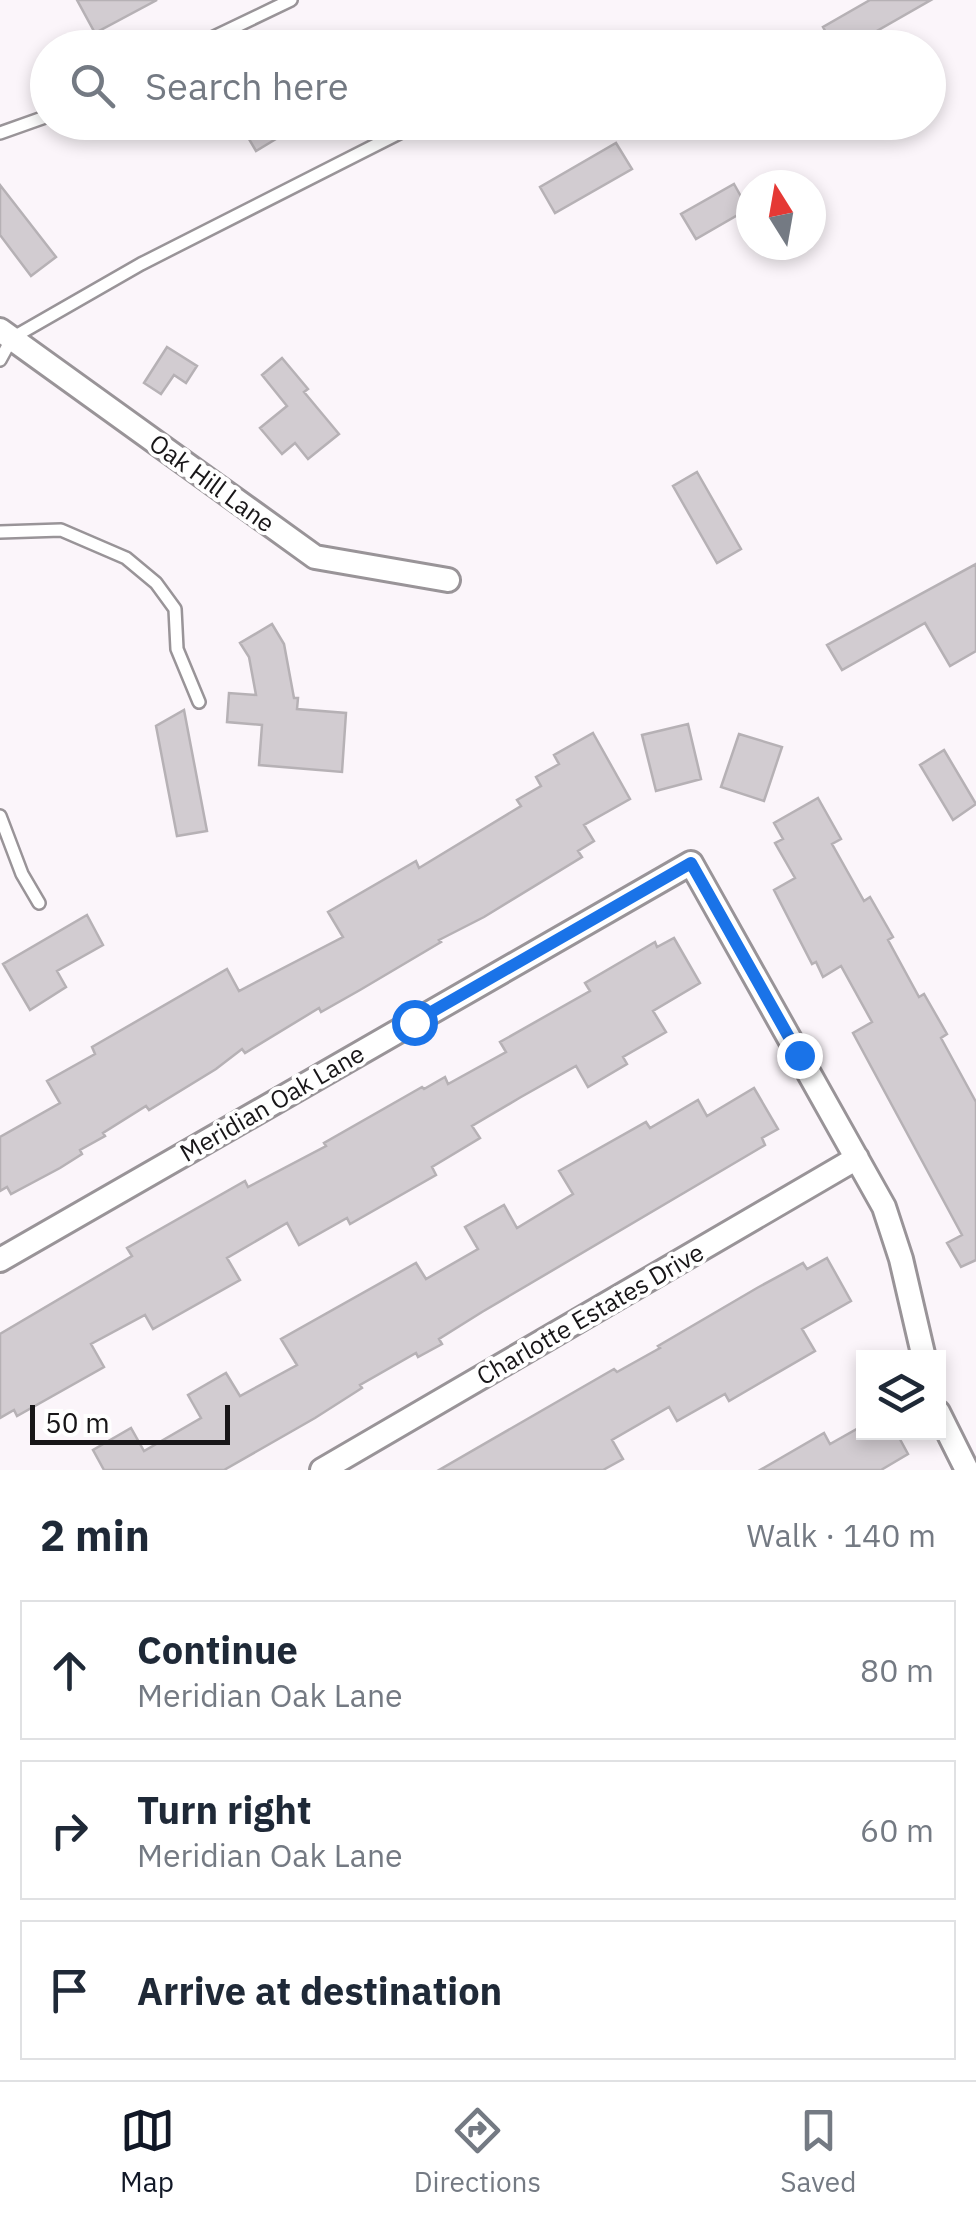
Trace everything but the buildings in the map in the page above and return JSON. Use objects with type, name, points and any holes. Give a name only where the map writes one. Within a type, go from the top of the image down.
[{"type":"street","name":"Oak Hill Lane","points":[[6,334],[315,557],[448,580]]},
{"type":"street","name":"Meridian Oak Lane","points":[[0,1260],[691,863],[890,1224],[922,1350]]},
{"type":"street","name":"Charlotte Estates Drive","points":[[322,1470],[857,1158]]},
{"type":"street","points":[[946,1427],[968,1470]]},
{"type":"lane","points":[[228,30],[291,0]]},
{"type":"lane","points":[[0,134],[30,123]]},
{"type":"lane","points":[[0,360],[6,334],[386,140]]},
{"type":"lane","points":[[0,532],[62,530],[126,558],[156,583],[175,610],[176,649],[199,702]]},
{"type":"lane","points":[[0,816],[22,874],[39,903]]},
{"type":"route","points":[[414,1022],[691,863],[799,1055]]}]
